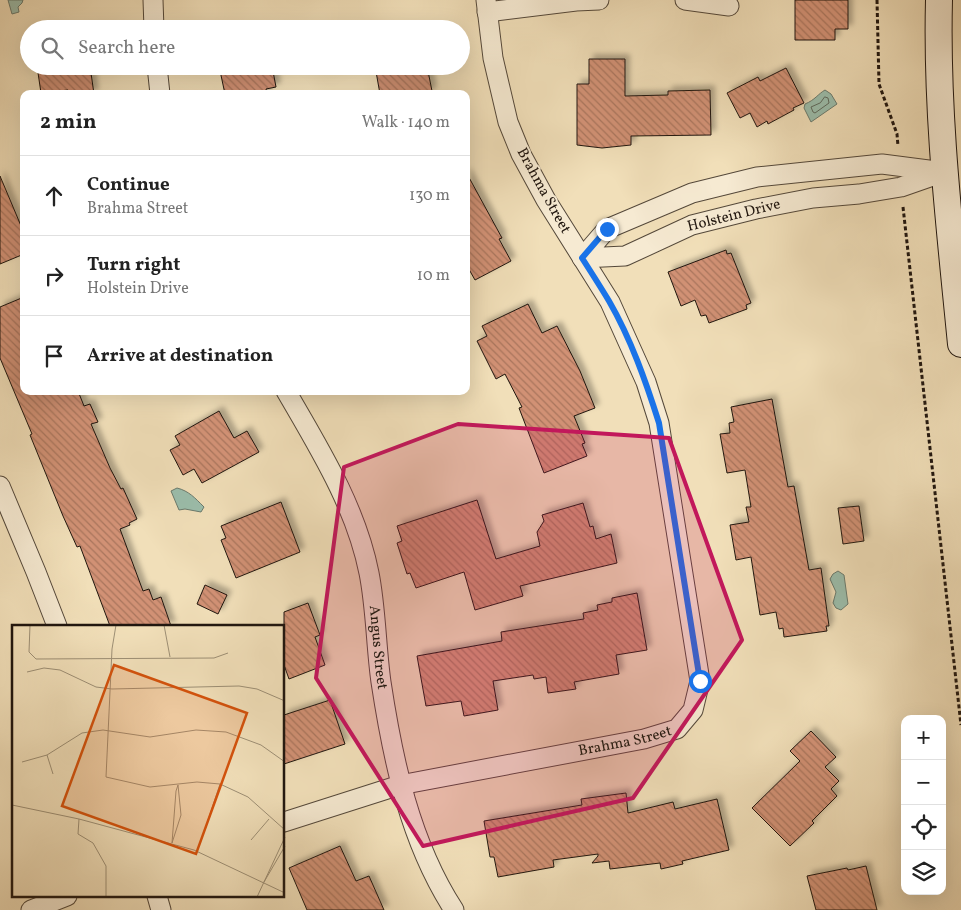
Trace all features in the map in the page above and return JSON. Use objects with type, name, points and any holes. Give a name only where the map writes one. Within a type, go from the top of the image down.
[{"type":"street","points":[[153,0],[154,20]]},
{"type":"street","points":[[486,6],[599,0]]},
{"type":"street","points":[[685,0],[729,6]]},
{"type":"street","points":[[939,0],[938,25],[944,172],[961,344]]},
{"type":"street","name":"Brahma Street","points":[[285,822],[400,785],[644,739],[677,729],[693,710],[700,681],[659,423],[646,382],[610,302],[546,200],[521,154],[508,122],[493,58],[486,6]]},
{"type":"street","points":[[157,75],[159,90]]},
{"type":"street","name":"Holstein Drive","points":[[582,258],[607,229],[692,193],[756,177],[882,164],[944,172]]},
{"type":"street","name":"Holstein Drive","points":[[582,258],[625,256],[692,224],[813,198],[859,194],[902,187],[944,172]]},
{"type":"street","name":"Angus Street","points":[[288,395],[325,459],[357,530],[369,573],[381,681],[400,785],[431,872],[454,910]]},
{"type":"street","points":[[0,486],[57,625]]},
{"type":"street","points":[[31,910],[62,898]]},
{"type":"path","points":[[876,0],[879,84],[896,134],[900,166]]},
{"type":"path","points":[[902,187],[906,244],[961,725]]},
{"type":"highlighted area","points":[[458,424],[669,438],[742,640],[633,798],[423,846],[316,678],[344,467]]},
{"type":"water","points":[[8,0],[23,0],[18,7],[19,12],[12,14]]},
{"type":"water","points":[[825,90],[831,94],[837,104],[811,122],[804,108],[805,104]]},
{"type":"water","points":[[177,488],[188,493],[204,507],[201,512],[185,509],[179,510],[171,491]]},
{"type":"water","points":[[838,571],[844,575],[848,604],[841,610],[836,608],[833,603],[836,592],[830,579]]},
{"type":"building","points":[[795,0],[848,0],[848,29],[835,29],[835,40],[795,40]]},
{"type":"building","points":[[589,59],[625,59],[625,96],[668,95],[668,91],[710,90],[711,135],[631,136],[631,145],[602,148],[577,145],[577,84],[589,84]]},
{"type":"building","points":[[786,68],[804,103],[768,124],[767,121],[757,127],[750,113],[740,118],[727,93],[758,77],[760,81]]},
{"type":"building","points":[[38,75],[91,75],[93,90],[41,90]]},
{"type":"building","points":[[221,75],[274,75],[276,87],[266,90],[224,90]]},
{"type":"building","points":[[377,75],[429,75],[432,90],[379,90]]},
{"type":"building","points":[[0,176],[20,224],[20,256],[0,264]]},
{"type":"building","points":[[470,179],[502,238],[499,239],[511,261],[475,280],[470,271]]},
{"type":"building","points":[[726,250],[727,254],[731,253],[751,303],[746,305],[747,309],[709,323],[706,315],[701,316],[695,300],[681,306],[668,272]]},
{"type":"building","points":[[20,299],[20,395],[80,395],[84,406],[90,404],[98,422],[91,424],[110,468],[121,489],[123,488],[137,519],[129,523],[130,525],[120,529],[143,591],[149,589],[153,600],[161,597],[171,625],[110,625],[80,546],[77,547],[63,516],[30,435],[32,434],[0,358],[0,307]]},
{"type":"building","points":[[528,304],[542,333],[557,326],[580,371],[595,408],[574,416],[585,443],[582,444],[587,456],[544,473],[519,408],[522,407],[505,374],[496,379],[477,341],[487,336],[482,326]]},
{"type":"building","points":[[772,399],[788,487],[794,486],[809,570],[821,568],[829,626],[826,626],[827,631],[784,637],[783,628],[779,629],[776,612],[760,615],[751,557],[736,560],[730,525],[749,522],[746,507],[751,507],[745,470],[727,473],[720,434],[730,433],[729,423],[734,422],[731,407]]},
{"type":"building","points":[[219,411],[234,438],[247,431],[259,452],[202,483],[194,469],[183,475],[170,450],[180,445],[175,436]]},
{"type":"building","points":[[477,500],[496,559],[540,546],[537,532],[544,521],[542,515],[583,503],[590,527],[593,526],[596,539],[611,534],[617,563],[520,586],[523,596],[475,610],[464,572],[416,588],[410,573],[407,574],[397,543],[402,541],[397,526]]},
{"type":"building","points":[[281,502],[300,552],[236,578],[221,540],[226,538],[221,526]]},
{"type":"building","points":[[859,506],[864,541],[843,544],[838,508]]},
{"type":"building","points":[[205,585],[227,595],[218,614],[197,604]]},
{"type":"building","points":[[637,593],[647,650],[616,655],[619,674],[574,682],[576,689],[548,693],[546,677],[534,679],[533,675],[493,681],[498,710],[464,716],[461,701],[426,706],[417,656],[502,641],[501,632],[584,619],[583,613],[598,610],[597,605],[612,602],[612,598]]},
{"type":"building","points":[[308,603],[320,635],[315,637],[325,665],[289,679],[285,668],[284,612]]},
{"type":"building","points":[[330,700],[345,744],[285,764],[285,715]]},
{"type":"building","points":[[811,731],[836,757],[825,767],[839,781],[831,789],[837,796],[812,821],[814,823],[790,846],[752,808],[800,761],[790,751]]},
{"type":"building","points":[[626,793],[628,813],[673,802],[675,809],[717,799],[729,850],[682,861],[683,864],[661,869],[660,863],[610,869],[609,861],[592,863],[598,854],[553,860],[554,867],[498,877],[494,857],[490,857],[484,821],[582,805],[581,799]]},
{"type":"building","points":[[340,846],[356,881],[369,876],[384,910],[307,910],[289,868]]},
{"type":"building","points":[[866,866],[877,910],[816,910],[807,876]]},
{"type":"route","points":[[607,229],[582,258],[610,302],[646,382],[659,423],[700,681]]}]
